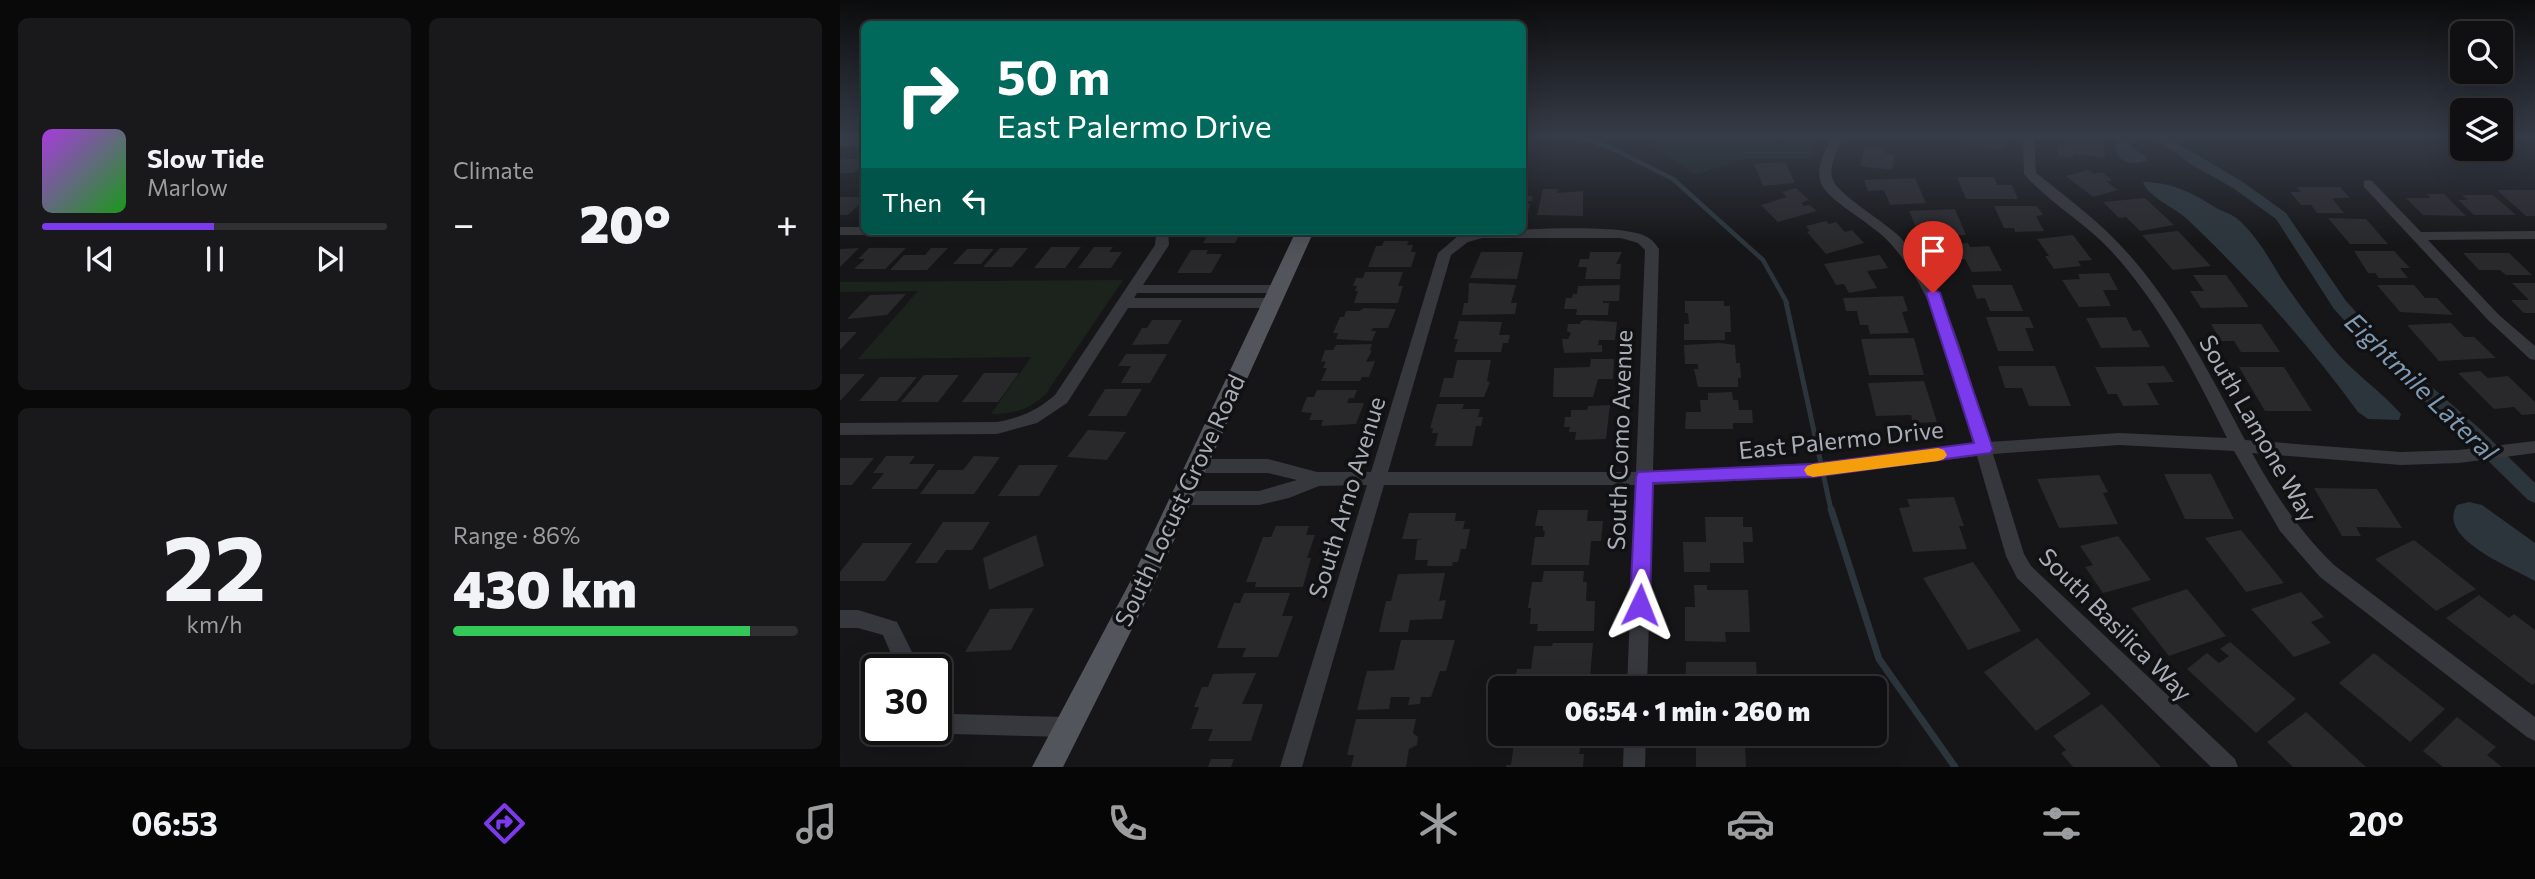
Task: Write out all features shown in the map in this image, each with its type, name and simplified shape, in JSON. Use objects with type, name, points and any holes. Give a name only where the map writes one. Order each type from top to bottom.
[{"type":"main road","name":"South Locust Grove Road","points":[[1047,767],[1139,589],[1303,235]]},
{"type":"street","name":"South Basilica Way","points":[[1824,173],[1825,178],[1839,195],[1893,238],[1933,293],[1984,449],[2015,556],[2024,572],[2227,767]]},
{"type":"street","name":"South Lamone Way","points":[[2030,173],[2116,248],[2150,290],[2197,366],[2280,520],[2303,549],[2326,571],[2535,730]]},
{"type":"street","points":[[2368,184],[2494,318],[2535,355]]},
{"type":"street","points":[[840,231],[861,231]]},
{"type":"street","name":"South Arno Avenue","points":[[1526,234],[1622,234],[1643,240]]},
{"type":"street","points":[[840,429],[997,428],[1017,425],[1037,417],[1061,399],[1162,245],[1161,235]]},
{"type":"street","name":"South Arno Avenue","points":[[1292,767],[1445,253],[1454,244],[1478,235]]},
{"type":"street","points":[[2419,236],[2535,235]]},
{"type":"street","name":"South Como Avenue","points":[[1637,676],[1652,249],[1643,240]]},
{"type":"street","points":[[1133,289],[1275,296]]},
{"type":"street","points":[[1124,303],[1275,296]]},
{"type":"street","name":"East Palermo Drive","points":[[1198,466],[1269,466],[1317,479],[1644,477],[1813,470],[1984,449],[2118,439],[2240,444],[2383,458],[2461,458],[2535,447]]},
{"type":"street","name":"East Palermo Drive","points":[[1182,498],[1259,498],[1290,491],[1317,479]]},
{"type":"street","points":[[840,619],[858,619],[890,628],[903,654]]},
{"type":"street","points":[[952,724],[1067,727]]},
{"type":"street","points":[[1634,767],[1635,746]]},
{"type":"shaded area","points":[[2143,182],[2180,189],[2240,221],[2257,241],[2325,339],[2348,365],[2401,414],[2399,420],[2368,419],[2358,412],[2298,336],[2233,264],[2187,219],[2156,197]]},
{"type":"shaded area","points":[[1123,280],[1045,395],[1027,408],[999,414],[991,414],[1031,357],[858,359],[918,291],[840,292],[840,282]]},
{"type":"shaded area","points":[[2469,502],[2482,505],[2535,543],[2535,581],[2495,560],[2466,540],[2457,529],[2453,517],[2457,505]]},
{"type":"building","points":[[1758,173],[1790,173],[1795,183],[1763,186]]},
{"type":"building","points":[[2078,173],[2103,173],[2112,180],[2107,182],[2118,190],[2093,197],[2066,176]]},
{"type":"building","points":[[1957,177],[1994,177],[1997,185],[2012,185],[2018,199],[1966,199]]},
{"type":"building","points":[[1915,178],[1926,203],[1890,205],[1884,190],[1868,191],[1864,180]]},
{"type":"building","points":[[2297,187],[2340,187],[2350,198],[2332,198],[2344,213],[2317,213],[2311,205],[2301,205],[2290,192],[2301,192]]},
{"type":"building","points":[[1796,188],[1809,200],[1801,203],[1804,206],[1810,205],[1817,211],[1778,222],[1761,205],[1787,197],[1782,192]]},
{"type":"building","points":[[1543,189],[1558,189],[1557,193],[1583,191],[1583,216],[1537,215]]},
{"type":"building","points":[[2497,190],[2535,190],[2535,216],[2526,216]]},
{"type":"building","points":[[2427,194],[2444,194],[2466,216],[2423,215],[2406,198],[2430,198]]},
{"type":"building","points":[[1526,195],[1533,196],[1532,201],[1527,201],[1527,204],[1530,204],[1527,216]]},
{"type":"building","points":[[2462,195],[2493,195],[2516,215],[2474,215],[2458,200],[2468,200]]},
{"type":"building","points":[[840,197],[861,197],[861,203],[848,215],[840,215]]},
{"type":"building","points":[[2145,198],[2174,225],[2140,231],[2126,217],[2119,218],[2103,202]]},
{"type":"building","points":[[1994,206],[2037,206],[2043,215],[2036,216],[2044,231],[2015,232],[2014,228],[2004,228]]},
{"type":"building","points":[[1955,209],[1966,235],[1937,236],[1932,224],[1915,225],[1909,211]]},
{"type":"building","points":[[2328,218],[2366,219],[2388,244],[2350,244]]},
{"type":"building","points":[[1826,221],[1829,224],[1836,222],[1845,232],[1852,230],[1864,243],[1826,254],[1807,232],[1810,231],[1806,226]]},
{"type":"building","points":[[2178,231],[2211,266],[2173,270],[2142,235]]},
{"type":"building","points":[[1208,235],[1239,235],[1235,243],[1203,243]]},
{"type":"building","points":[[2073,235],[2092,260],[2078,261],[2081,266],[2054,269],[2037,239]]},
{"type":"building","points":[[1384,241],[1409,241],[1407,245],[1413,245],[1411,252],[1416,252],[1411,267],[1368,267],[1376,246],[1382,246]]},
{"type":"building","points":[[1968,243],[1970,247],[1989,246],[2002,271],[1972,272],[1965,259],[1948,260],[1941,245]]},
{"type":"building","points":[[1051,247],[1081,247],[1065,268],[1034,268]]},
{"type":"building","points":[[1094,247],[1113,247],[1109,252],[1122,252],[1111,268],[1078,268]]},
{"type":"building","points":[[859,248],[840,267],[840,249]]},
{"type":"building","points":[[869,248],[906,248],[885,269],[854,269],[865,259],[858,259]]},
{"type":"building","points":[[931,248],[948,248],[927,270],[890,270],[904,255],[925,255]]},
{"type":"building","points":[[1000,248],[1028,248],[1012,267],[983,267]]},
{"type":"building","points":[[967,249],[994,249],[981,264],[953,264]]},
{"type":"building","points":[[1191,250],[1208,250],[1206,254],[1222,254],[1211,273],[1177,273]]},
{"type":"building","points":[[2354,251],[2394,251],[2410,268],[2400,268],[2408,278],[2379,278],[2375,273],[2368,273]]},
{"type":"building","points":[[1481,252],[1523,252],[1517,279],[1470,278]]},
{"type":"building","points":[[1590,252],[1622,252],[1616,264],[1621,264],[1620,279],[1585,279],[1587,267],[1578,267],[1580,259],[1589,259]]},
{"type":"building","points":[[2463,253],[2509,253],[2532,275],[2506,275],[2500,270],[2479,270]]},
{"type":"building","points":[[1880,255],[1888,268],[1867,271],[1877,288],[1849,293],[1844,284],[1836,285],[1824,264]]},
{"type":"building","points":[[1365,272],[1403,272],[1398,286],[1403,286],[1398,303],[1354,303],[1358,291],[1355,291],[1357,286],[1353,286],[1356,278],[1363,278]]},
{"type":"building","points":[[2109,273],[2118,290],[2103,290],[2111,306],[2079,307],[2062,280],[2080,279],[2078,274]]},
{"type":"building","points":[[2193,275],[2226,275],[2249,307],[2201,308],[2190,291],[2204,291]]},
{"type":"building","points":[[1469,283],[1516,285],[1511,303],[1517,303],[1515,314],[1462,315],[1464,303],[1468,303]]},
{"type":"building","points":[[2512,283],[2535,283],[2535,313],[2524,313],[2511,300],[2529,300]]},
{"type":"building","points":[[1620,285],[1619,301],[1603,301],[1609,303],[1608,315],[1576,315],[1577,309],[1564,309],[1566,298],[1577,294],[1578,286]]},
{"type":"building","points":[[1972,285],[2012,285],[2023,311],[1990,311],[1985,298],[1977,299]]},
{"type":"building","points":[[2377,285],[2414,285],[2425,298],[2437,298],[2453,315],[2400,312]]},
{"type":"building","points":[[906,294],[887,315],[847,319],[870,295]]},
{"type":"building","points":[[1903,296],[1908,311],[1902,312],[1909,333],[1870,334],[1868,325],[1860,325],[1857,311],[1846,311],[1843,298]]},
{"type":"building","points":[[1685,301],[1724,301],[1724,306],[1730,306],[1731,332],[1725,332],[1725,340],[1684,340],[1684,324],[1689,324]]},
{"type":"building","points":[[1364,308],[1396,309],[1388,328],[1373,328],[1371,331],[1376,331],[1372,341],[1336,339],[1338,333],[1333,333],[1340,317],[1344,317],[1346,311],[1359,311]]},
{"type":"building","points":[[1986,317],[2029,317],[2034,328],[2025,328],[2034,351],[1998,351]]},
{"type":"building","points":[[2126,317],[2133,331],[2141,330],[2150,347],[2101,348],[2086,318]]},
{"type":"building","points":[[1152,320],[1182,320],[1168,344],[1132,345],[1142,328],[1147,328]]},
{"type":"building","points":[[1585,320],[1617,322],[1615,340],[1599,340],[1598,345],[1602,345],[1602,352],[1564,353],[1562,339],[1568,339],[1571,333],[1567,331],[1568,324],[1580,324]]},
{"type":"building","points":[[1459,321],[1502,322],[1499,335],[1510,335],[1508,343],[1503,343],[1501,352],[1454,352]]},
{"type":"building","points":[[2451,323],[2464,337],[2474,337],[2496,358],[2439,361],[2407,325]]},
{"type":"building","points":[[2211,324],[2261,324],[2280,352],[2241,352],[2234,341],[2221,341]]},
{"type":"building","points":[[840,332],[857,332],[840,350]]},
{"type":"building","points":[[1914,338],[1924,375],[1869,375],[1861,339]]},
{"type":"building","points":[[1372,344],[1366,362],[1375,361],[1369,377],[1362,377],[1360,381],[1321,381],[1327,368],[1323,368],[1326,361],[1321,362],[1325,350],[1333,350],[1336,345]]},
{"type":"building","points":[[1684,345],[1735,345],[1736,363],[1740,363],[1741,378],[1738,378],[1738,387],[1698,387],[1694,369],[1698,369],[1698,364],[1685,364]]},
{"type":"building","points":[[1126,354],[1167,354],[1150,383],[1121,383],[1131,366],[1118,366]]},
{"type":"building","points":[[1591,359],[1614,359],[1613,379],[1598,379],[1593,397],[1553,397],[1554,368],[1590,367]]},
{"type":"building","points":[[1457,360],[1491,360],[1487,381],[1490,382],[1484,397],[1439,397],[1444,378],[1453,378]]},
{"type":"building","points":[[1998,366],[2055,366],[2071,406],[2029,406],[2022,388],[2005,388]]},
{"type":"building","points":[[2164,366],[2174,382],[2147,383],[2159,405],[2123,406],[2117,394],[2108,394],[2095,367]]},
{"type":"building","points":[[2239,367],[2284,367],[2312,411],[2265,411]]},
{"type":"building","points":[[2480,371],[2488,378],[2508,376],[2535,402],[2535,414],[2522,415],[2514,407],[2494,409],[2458,373]]},
{"type":"building","points":[[984,373],[1019,373],[998,402],[962,402]]},
{"type":"building","points":[[840,374],[865,374],[840,401]]},
{"type":"building","points":[[924,375],[959,375],[938,402],[901,402]]},
{"type":"building","points":[[880,377],[917,377],[897,401],[859,401]]},
{"type":"building","points":[[1924,381],[1937,422],[1913,423],[1911,415],[1876,416],[1868,383]]},
{"type":"building","points":[[1105,389],[1142,389],[1126,416],[1088,416]]},
{"type":"building","points":[[1317,390],[1357,390],[1354,398],[1349,398],[1347,403],[1364,403],[1356,424],[1321,426],[1323,420],[1309,420],[1312,413],[1301,412],[1307,397],[1314,397]]},
{"type":"building","points":[[1732,392],[1733,400],[1738,400],[1739,410],[1752,410],[1753,423],[1733,423],[1733,429],[1685,429],[1686,412],[1701,412],[1700,400],[1708,400],[1708,393]]},
{"type":"building","points":[[1437,404],[1464,404],[1462,409],[1480,409],[1478,417],[1483,417],[1481,426],[1476,426],[1472,446],[1435,446],[1438,433],[1432,433],[1433,428],[1430,428]]},
{"type":"building","points":[[1610,405],[1606,439],[1575,440],[1576,432],[1569,432],[1570,427],[1564,427],[1565,417],[1571,417],[1571,410]]},
{"type":"building","points":[[1088,430],[1126,432],[1107,460],[1067,457]]},
{"type":"building","points":[[886,456],[915,456],[909,464],[935,464],[917,489],[871,489],[884,473],[873,473]]},
{"type":"building","points":[[974,456],[1000,457],[974,494],[920,494],[938,470],[963,470]]},
{"type":"building","points":[[840,458],[874,458],[852,485],[840,485]]},
{"type":"building","points":[[1019,465],[1058,465],[1039,496],[998,496]]},
{"type":"building","points":[[2164,474],[2211,474],[2234,519],[2185,519]]},
{"type":"building","points":[[2099,475],[2108,492],[2103,493],[2118,524],[2059,528],[2037,479]]},
{"type":"building","points":[[2314,488],[2377,489],[2402,528],[2356,527],[2361,536],[2342,536]]},
{"type":"building","points":[[1954,497],[1964,526],[1959,526],[1967,549],[1913,552],[1899,508],[1910,507],[1907,499]]},
{"type":"building","points":[[1538,510],[1588,510],[1587,521],[1603,521],[1601,541],[1591,541],[1589,565],[1531,565],[1535,537],[1544,537],[1545,531],[1543,526],[1535,526]]},
{"type":"building","points":[[1409,513],[1456,513],[1455,521],[1465,521],[1463,529],[1470,529],[1466,549],[1461,549],[1458,562],[1453,562],[1452,566],[1427,566],[1428,560],[1415,560],[1417,540],[1422,539],[1402,539]]},
{"type":"building","points":[[1705,517],[1743,517],[1743,527],[1752,527],[1753,542],[1743,542],[1744,563],[1710,563],[1710,572],[1684,572],[1683,542],[1706,542]]},
{"type":"building","points":[[943,522],[990,522],[972,550],[946,550],[937,563],[915,563]]},
{"type":"building","points":[[1276,526],[1309,526],[1306,535],[1315,535],[1307,558],[1311,558],[1303,587],[1255,587],[1256,582],[1246,582],[1263,537],[1271,537]]},
{"type":"building","points":[[2241,530],[2284,583],[2246,592],[2205,538]]},
{"type":"building","points":[[1036,535],[1044,566],[989,590],[983,558]]},
{"type":"building","points":[[2118,536],[2151,580],[2103,593],[2085,567],[2093,565],[2080,546]]},
{"type":"building","points":[[2414,540],[2476,589],[2436,611],[2375,559]]},
{"type":"building","points":[[863,543],[912,543],[885,581],[840,581],[840,572]]},
{"type":"building","points":[[1973,562],[2021,631],[1968,650],[1923,578]]},
{"type":"building","points":[[1544,571],[1584,571],[1583,582],[1587,582],[1586,601],[1595,601],[1594,631],[1537,631],[1538,624],[1530,624],[1531,608],[1528,608],[1532,582],[1542,582]]},
{"type":"building","points":[[1445,573],[1439,601],[1446,600],[1442,619],[1410,620],[1408,632],[1379,632],[1386,601],[1391,601],[1398,574]]},
{"type":"building","points":[[1694,585],[1707,585],[1707,590],[1748,590],[1750,632],[1725,632],[1726,642],[1685,641],[1685,607],[1695,607]]},
{"type":"building","points":[[2187,589],[2226,636],[2169,656],[2131,608]]},
{"type":"building","points":[[2301,592],[2324,617],[2311,622],[2331,643],[2294,657],[2251,609]]},
{"type":"building","points":[[1244,593],[1290,593],[1282,616],[1293,616],[1278,657],[1242,657],[1246,648],[1217,648],[1234,603],[1240,603]]},
{"type":"building","points":[[2479,595],[2509,618],[2514,614],[2535,630],[2535,683],[2532,685],[2446,618]]},
{"type":"building","points":[[1034,608],[1011,650],[965,652],[990,609]]},
{"type":"building","points":[[2037,638],[2091,694],[2036,731],[1984,672]]},
{"type":"building","points":[[1401,640],[1455,640],[1446,671],[1440,671],[1431,697],[1421,697],[1420,704],[1408,705],[1410,697],[1391,697],[1389,709],[1357,710],[1367,671],[1394,670]]},
{"type":"building","points":[[2230,642],[2296,699],[2256,733],[2187,669],[2207,653],[2219,663],[2229,656],[2220,649]]},
{"type":"building","points":[[1553,643],[1593,643],[1590,676],[1516,676],[1517,669],[1531,669],[1534,646],[1552,646]]},
{"type":"building","points":[[2374,653],[2445,709],[2410,742],[2339,683]]},
{"type":"building","points":[[1686,662],[1756,662],[1757,676],[1685,676]]},
{"type":"building","points":[[1256,673],[1242,704],[1263,704],[1251,741],[1208,741],[1213,729],[1191,729],[1199,707],[1194,707],[1202,687],[1208,687],[1213,674]]},
{"type":"building","points":[[2102,704],[2161,767],[2073,767],[2061,753],[2066,750],[2053,736]]},
{"type":"building","points":[[2306,712],[2366,767],[2293,767],[2267,742]]},
{"type":"building","points":[[2457,717],[2496,747],[2487,755],[2502,767],[2443,767],[2423,751]]},
{"type":"building","points":[[1356,719],[1416,719],[1413,733],[1418,737],[1417,745],[1409,749],[1406,767],[1351,767],[1354,755],[1347,755]]},
{"type":"building","points":[[1514,746],[1581,746],[1579,754],[1584,754],[1583,767],[1506,767],[1511,765]]},
{"type":"building","points":[[1696,746],[1745,746],[1746,767],[1696,767]]},
{"type":"building","points":[[1211,759],[1234,759],[1231,767],[1208,767]]},
{"type":"waterway","points":[[1661,173],[1673,179],[1763,260],[1787,303]]},
{"type":"waterway","name":"Eightmile Lateral","points":[[2216,173],[2281,216],[2340,305],[2391,361],[2472,433],[2535,495]]},
{"type":"waterway","points":[[1786,302],[1831,510]]},
{"type":"waterway","points":[[1831,509],[1879,659],[1955,767]]},
{"type":"slow traffic","points":[[1813,470],[1938,455]]},
{"type":"route","points":[[1640,605],[1644,477],[1813,470],[1984,449],[1942,313],[1933,293]]}]
